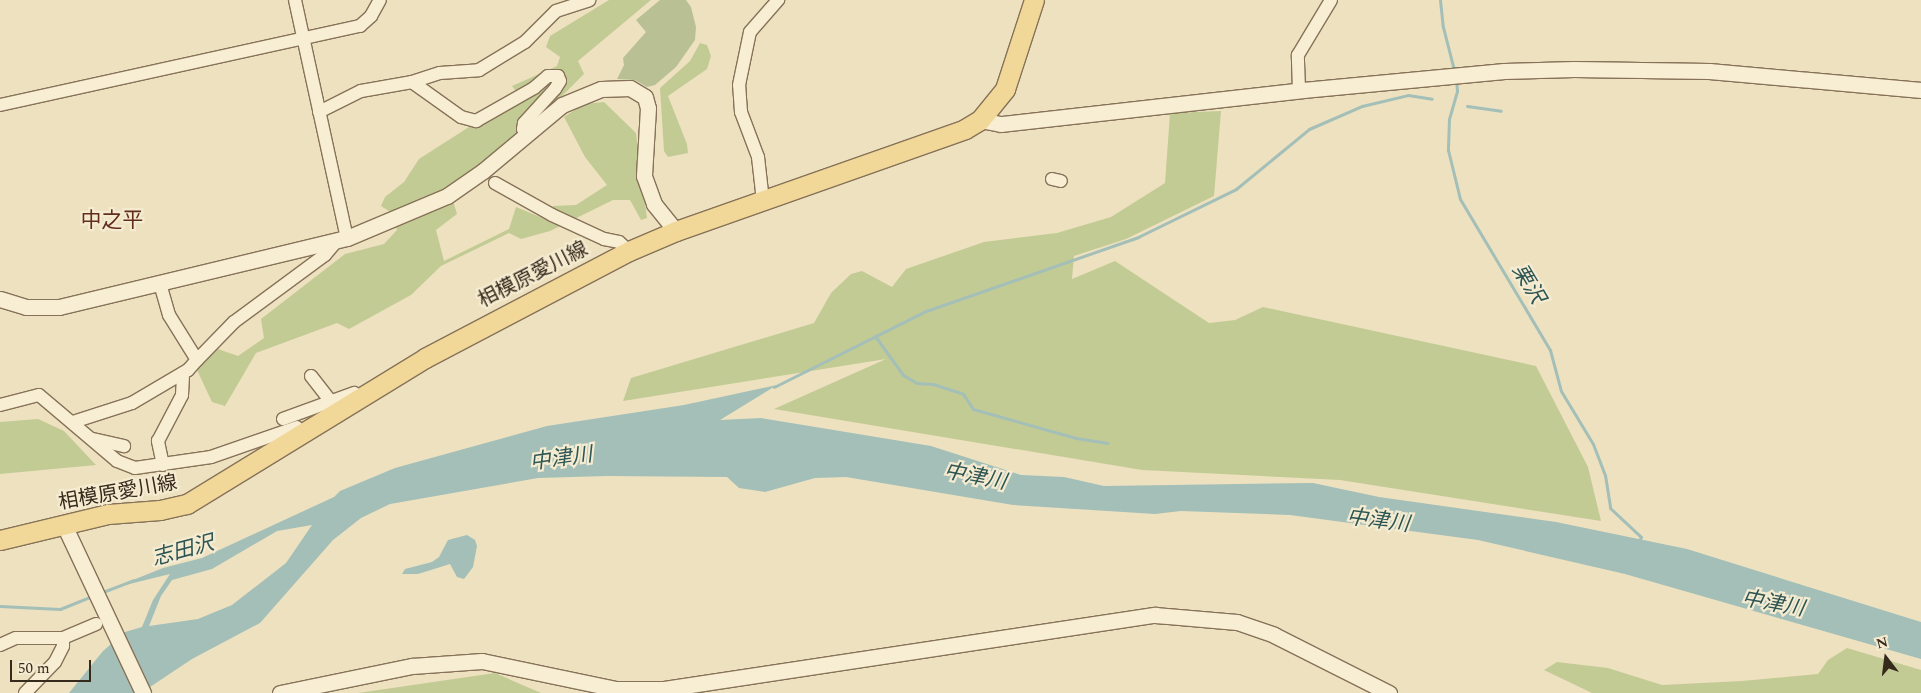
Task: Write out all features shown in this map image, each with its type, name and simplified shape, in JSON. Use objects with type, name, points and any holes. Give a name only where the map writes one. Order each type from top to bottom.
[{"type":"main road","name":"相模原愛川線","points":[[0,540],[66,531],[108,514],[160,510],[187,504],[482,326],[628,251],[676,231],[948,136],[980,120],[1005,89],[1034,0]]},
{"type":"street","points":[[295,0],[319,112],[342,240]]},
{"type":"street","points":[[0,105],[303,39],[366,23],[380,0]]},
{"type":"street","points":[[319,112],[350,94],[412,82],[440,73],[479,70],[525,42],[556,11],[589,0]]},
{"type":"street","points":[[763,201],[758,157],[742,112],[739,85],[750,32],[778,0]]},
{"type":"street","points":[[1299,90],[1298,55],[1330,0]]},
{"type":"street","points":[[980,120],[1001,124],[1299,90],[1468,75],[1566,69],[1670,69],[1921,90]]},
{"type":"street","points":[[412,82],[461,117],[476,121],[534,88],[548,76],[558,76],[560,81],[555,89],[524,123],[523,128],[528,133]]},
{"type":"street","points":[[0,299],[26,308],[59,306],[160,284],[342,240],[447,196],[483,171],[562,105],[584,93],[619,87],[638,90],[645,97],[648,108],[643,162],[647,187],[654,204],[676,231]]},
{"type":"street","points":[[495,183],[552,215],[604,239],[619,242],[628,251]]},
{"type":"street","points":[[73,422],[132,403],[183,373],[234,322],[325,255],[342,240]]},
{"type":"street","points":[[160,284],[169,315],[197,360]]},
{"type":"street","points":[[163,464],[158,441],[182,395],[183,373]]},
{"type":"street","points":[[311,376],[331,402]]},
{"type":"street","points":[[283,419],[366,387],[372,392]]},
{"type":"street","points":[[0,405],[39,395],[127,466],[145,468],[211,457],[287,433],[313,418],[320,424]]},
{"type":"street","points":[[93,439],[124,446]]},
{"type":"street","points":[[66,531],[142,693]]},
{"type":"street","points":[[280,693],[412,666],[482,661],[616,689],[664,689],[1155,615],[1237,622],[1290,643],[1389,693]]},
{"type":"street","points":[[0,645],[16,638],[63,638],[96,624]]},
{"type":"street","points":[[25,693],[55,662],[63,646],[63,638]]},
{"type":"green space","points":[[609,0],[651,0],[578,61],[584,74],[563,95],[481,168],[449,188],[457,214],[436,230],[444,261],[509,229],[516,207],[545,219],[553,206],[576,205],[607,185],[585,157],[564,117],[584,104],[604,102],[636,133],[647,218],[641,220],[630,200],[613,200],[550,231],[521,239],[509,233],[441,266],[411,295],[349,329],[337,323],[256,353],[225,406],[212,402],[197,370],[218,349],[238,356],[264,338],[261,319],[345,254],[384,244],[397,230],[389,211],[381,206],[385,197],[404,182],[419,159],[519,95],[512,86],[557,66],[560,57],[546,47],[550,36]]},
{"type":"green space","points":[[660,0],[686,0],[691,7],[696,27],[695,40],[676,67],[655,85],[647,87],[635,80],[617,79],[624,65],[623,58],[646,32],[636,20]]},
{"type":"green space","points":[[700,43],[707,45],[711,56],[707,69],[668,96],[687,144],[688,153],[668,157],[664,151],[660,88],[690,61]]},
{"type":"green space","points":[[1221,111],[1214,196],[1126,239],[1074,256],[1072,279],[1115,261],[1209,323],[1235,320],[1263,307],[1536,366],[1588,467],[1601,521],[1340,480],[1142,470],[774,409],[886,359],[623,401],[631,378],[814,323],[831,293],[851,274],[862,271],[892,287],[906,269],[984,242],[1057,233],[1111,217],[1165,183],[1170,113]]},
{"type":"green space","points":[[38,419],[64,431],[96,465],[0,474],[0,422]]},
{"type":"green space","points":[[1847,648],[1921,670],[1921,693],[1592,693],[1544,670],[1557,662],[1608,668],[1662,685],[1742,681],[1818,674],[1828,660]]},
{"type":"green space","points":[[495,673],[541,693],[358,693]]},
{"type":"water","name":"中津川","points":[[777,385],[720,420],[761,418],[931,446],[1021,475],[1064,477],[1104,486],[1313,483],[1379,497],[1556,522],[1687,549],[1921,622],[1921,659],[1625,574],[1478,540],[1290,515],[1181,511],[1155,514],[1013,505],[846,477],[815,478],[765,492],[739,488],[727,477],[607,476],[538,478],[390,504],[361,518],[333,540],[260,623],[192,659],[141,693],[69,693],[103,651],[125,632],[142,627],[153,600],[170,574],[113,588],[163,568],[202,558],[334,497],[340,491],[395,468],[547,426],[684,405]],"holes":[[[312,525],[286,563],[232,605],[198,619],[149,626],[161,596],[172,580],[212,569],[277,531]]]},
{"type":"water","points":[[467,535],[475,540],[477,546],[473,567],[464,579],[457,577],[450,564],[418,574],[402,574],[405,569],[432,562],[439,557],[448,540]]},
{"type":"waterway","name":"栗沢","points":[[1440,0],[1443,27],[1454,70]]},
{"type":"waterway","name":"栗沢","points":[[1456,79],[1457,91],[1449,119],[1448,150],[1460,199],[1550,350],[1561,391],[1593,444],[1605,475],[1610,508],[1641,537],[1638,543]]},
{"type":"waterway","points":[[774,387],[926,311],[1138,237],[1236,189],[1309,129],[1362,106],[1408,95],[1432,99]]},
{"type":"waterway","points":[[1467,106],[1501,111]]},
{"type":"waterway","points":[[875,336],[903,375],[917,383],[933,384],[963,394],[973,409],[1076,438],[1108,443]]},
{"type":"waterway","name":"志田沢","points":[[100,593],[134,580]]},
{"type":"waterway","name":"志田沢","points":[[0,606],[60,609],[92,596]]},
{"type":"district","name":"中之平","points":[[112,221]]}]
